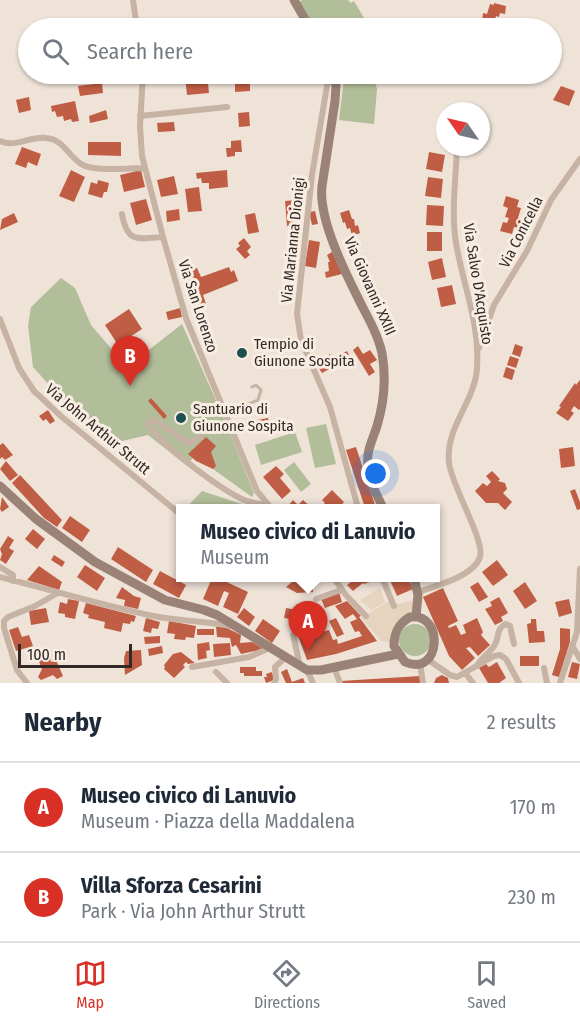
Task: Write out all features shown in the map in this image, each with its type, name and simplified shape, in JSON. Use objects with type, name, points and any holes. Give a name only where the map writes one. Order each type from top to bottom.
[{"type":"street","points":[[133,0],[136,18]]},
{"type":"street","points":[[294,0],[304,18]]},
{"type":"street","name":"Via San Lorenzo","points":[[142,84],[140,116],[144,168],[186,318],[259,495],[266,504]]},
{"type":"street","name":"Via Marianna Dionigi","points":[[329,84],[312,175],[297,314],[301,340],[329,404],[357,504]]},
{"type":"street","name":"Via Giovanni XXIII","points":[[334,84],[336,94],[321,186],[321,203],[341,261],[373,328],[381,351],[384,372],[383,398],[367,462],[371,482],[381,504]]},
{"type":"street","points":[[140,116],[227,107]]},
{"type":"street","points":[[0,141],[12,144],[48,138],[62,144],[78,161],[87,166],[144,168]]},
{"type":"street","name":"Via Salvo D'Acquisto","points":[[418,591],[467,573],[474,567],[481,551],[454,484],[449,458],[452,433],[476,379],[477,354],[472,310],[460,265],[456,237],[457,156]]},
{"type":"street","name":"Via Conicella","points":[[477,354],[494,305],[527,251],[553,196],[580,159]]},
{"type":"street","points":[[122,214],[125,230],[130,235],[142,238],[163,237]]},
{"type":"street","name":"Via John Arthur Strutt","points":[[0,319],[19,368],[34,391],[62,417],[176,511]]},
{"type":"street","points":[[200,436],[188,443],[153,419],[148,424],[188,463],[243,499],[259,504]]},
{"type":"street","points":[[0,486],[36,519],[95,562],[159,598],[207,611],[304,668],[330,668],[398,654]]},
{"type":"street","points":[[0,567],[13,575],[13,581]]},
{"type":"street","points":[[560,683],[573,646],[579,618],[580,569]]},
{"type":"street","points":[[0,577],[56,594],[155,616],[238,628]]},
{"type":"street","points":[[336,582],[349,600],[366,616]]},
{"type":"street","points":[[384,582],[394,606]]},
{"type":"street","points":[[415,582],[418,591],[416,616]]},
{"type":"street","points":[[316,599],[341,590]]},
{"type":"street","points":[[27,683],[19,674],[16,666],[4,628],[4,621],[56,594]]},
{"type":"street","points":[[423,683],[424,661],[435,649],[434,636],[425,620],[416,616],[404,621],[397,630],[394,644],[398,654],[407,663],[424,661],[453,677],[459,677],[494,656],[500,655],[506,659],[519,683]]},
{"type":"street","points":[[477,667],[482,657],[495,644],[502,626],[506,624],[510,626],[514,644]]},
{"type":"street","points":[[313,683],[304,668],[293,639],[294,633],[298,630],[318,629]]},
{"type":"street","points":[[573,646],[580,660]]},
{"type":"street","points":[[192,667],[249,657],[270,648]]},
{"type":"street","points":[[274,683],[275,668],[286,657]]},
{"type":"street","points":[[330,668],[340,683]]},
{"type":"street","points":[[544,668],[547,683]]},
{"type":"street","points":[[216,672],[227,683]]},
{"type":"street","points":[[466,674],[473,683]]},
{"type":"lane","points":[[225,413],[258,400],[261,390],[256,385],[252,387]]},
{"type":"green space","points":[[302,0],[348,0],[351,3],[354,1],[364,18],[308,18],[298,3]]},
{"type":"green space","points":[[343,84],[376,84],[374,124],[339,120]]},
{"type":"green space","points":[[61,278],[75,288],[91,325],[127,367],[182,324],[223,416],[254,493],[252,497],[213,469],[193,458],[186,465],[148,435],[118,442],[66,404],[33,367],[28,326],[31,307]]},
{"type":"green space","points":[[326,424],[336,464],[315,468],[306,428]]},
{"type":"green space","points":[[295,432],[302,452],[261,465],[255,445]]},
{"type":"green space","points":[[294,462],[311,484],[301,492],[284,470]]},
{"type":"green space","points":[[202,491],[242,504],[190,504]]},
{"type":"green space","points":[[415,624],[426,629],[431,640],[426,651],[415,656],[404,651],[399,640],[404,629]]},
{"type":"shaded area","points":[[380,588],[385,602],[372,610],[360,600]]},
{"type":"shaded area","points":[[418,599],[416,616],[407,619],[394,644],[381,641],[361,618],[391,600],[394,605]]},
{"type":"building","points":[[494,3],[506,6],[505,14],[500,13],[499,17],[496,18],[482,18],[483,13],[487,14],[490,4],[494,5]]},
{"type":"building","points":[[102,84],[103,93],[80,96],[78,86]]},
{"type":"building","points":[[186,84],[208,84],[209,93],[187,95]]},
{"type":"building","points":[[235,84],[250,84],[250,91],[235,92]]},
{"type":"building","points":[[561,86],[575,91],[569,106],[553,100]]},
{"type":"building","points":[[29,97],[31,110],[19,113],[16,100]]},
{"type":"building","points":[[75,101],[79,121],[72,122],[71,119],[64,121],[63,116],[57,117],[55,111],[52,112],[51,106]]},
{"type":"building","points":[[106,110],[108,119],[90,123],[89,116]]},
{"type":"building","points":[[249,112],[250,126],[239,127],[238,113]]},
{"type":"building","points":[[174,122],[175,131],[158,132],[157,123]]},
{"type":"building","points":[[241,140],[242,152],[235,152],[235,156],[227,157],[226,148],[231,148],[231,141]]},
{"type":"building","points":[[88,142],[121,142],[121,156],[88,155]]},
{"type":"building","points":[[22,147],[41,154],[37,166],[28,162],[26,168],[15,164]]},
{"type":"building","points":[[429,152],[436,153],[436,156],[445,156],[442,172],[426,169]]},
{"type":"building","points":[[71,170],[85,177],[74,202],[59,196]]},
{"type":"building","points":[[141,170],[145,187],[124,192],[120,175]]},
{"type":"building","points":[[227,170],[228,187],[209,189],[209,183],[202,183],[201,178],[197,179],[196,173]]},
{"type":"building","points":[[174,176],[178,194],[161,197],[157,180]]},
{"type":"building","points":[[428,177],[443,179],[441,198],[425,196]]},
{"type":"building","points":[[98,180],[109,183],[107,192],[104,192],[102,198],[88,194],[91,182],[97,184]]},
{"type":"building","points":[[199,187],[202,211],[188,212],[185,189]]},
{"type":"building","points":[[506,196],[519,200],[517,207],[521,208],[518,228],[514,227],[512,234],[500,231],[503,222],[507,223],[509,218],[505,217],[508,208],[503,206]]},
{"type":"building","points":[[146,199],[152,220],[136,225],[130,203]]},
{"type":"building","points":[[297,200],[299,225],[287,226],[285,201]]},
{"type":"building","points":[[427,205],[444,206],[443,226],[426,225]]},
{"type":"building","points":[[179,209],[180,220],[167,222],[166,211]]},
{"type":"building","points":[[349,210],[360,233],[352,236],[350,228],[347,229],[345,222],[343,223],[340,213]]},
{"type":"building","points":[[315,211],[318,224],[312,225],[309,212]]},
{"type":"building","points":[[14,213],[18,222],[0,230],[2,219]]},
{"type":"building","points":[[255,213],[259,232],[248,234],[245,215]]},
{"type":"building","points":[[427,232],[442,232],[442,251],[427,251]]},
{"type":"building","points":[[244,238],[251,247],[247,251],[250,255],[245,259],[236,249],[240,246],[238,243]]},
{"type":"building","points":[[309,240],[320,242],[316,268],[305,266]]},
{"type":"building","points":[[332,252],[342,274],[326,278],[325,272],[329,271],[328,262],[330,262],[327,255]]},
{"type":"building","points":[[442,258],[446,277],[432,280],[428,262]]},
{"type":"building","points":[[229,267],[231,272],[234,270],[238,281],[203,295],[206,304],[200,307],[202,312],[196,314],[184,283],[189,281],[185,272],[197,268],[201,277]]},
{"type":"building","points":[[452,285],[456,304],[441,307],[437,288]]},
{"type":"building","points":[[180,308],[182,317],[168,320],[166,312]]},
{"type":"building","points":[[129,309],[142,329],[118,345],[105,325]]},
{"type":"building","points":[[515,344],[523,347],[520,357],[512,354]]},
{"type":"building","points":[[358,346],[363,354],[370,350],[377,360],[370,364],[375,372],[369,376],[353,350]]},
{"type":"building","points":[[347,351],[350,357],[322,373],[314,361],[322,356],[324,359],[330,354],[333,359]]},
{"type":"building","points":[[510,356],[519,359],[516,368],[507,365]]},
{"type":"building","points":[[506,367],[515,370],[512,380],[503,377]]},
{"type":"building","points":[[580,380],[580,409],[574,406],[571,411],[574,413],[568,421],[556,413],[575,383],[576,385]]},
{"type":"building","points":[[151,398],[167,416],[164,419],[148,401]]},
{"type":"building","points":[[48,410],[55,421],[50,424],[39,416]]},
{"type":"building","points":[[268,418],[269,425],[245,431],[243,423]]},
{"type":"building","points":[[206,437],[216,446],[211,452],[216,466],[213,469],[196,461],[188,454]]},
{"type":"building","points":[[3,443],[13,455],[5,460],[2,457],[0,459],[0,445]]},
{"type":"building","points":[[356,447],[375,504],[364,504],[346,450]]},
{"type":"building","points":[[573,447],[575,466],[561,468],[559,449]]},
{"type":"building","points":[[6,461],[18,475],[10,481],[0,469]]},
{"type":"building","points":[[276,466],[284,474],[280,478],[291,491],[282,499],[263,477]]},
{"type":"building","points":[[492,471],[500,479],[498,481],[505,483],[507,489],[503,493],[512,502],[505,510],[498,503],[486,503],[475,491],[483,483],[487,486],[491,482],[486,476]]},
{"type":"building","points":[[20,475],[62,520],[57,527],[44,518],[12,483]]},
{"type":"building","points":[[575,489],[580,502],[580,509],[577,510],[570,491]]},
{"type":"building","points":[[332,490],[344,502],[342,504],[324,504],[322,500]]},
{"type":"building","points":[[2,497],[9,507],[2,512],[0,509]]},
{"type":"building","points":[[70,516],[90,530],[82,542],[62,528]]},
{"type":"building","points":[[33,529],[45,539],[37,549],[25,539]]},
{"type":"building","points":[[8,536],[14,540],[9,548],[14,551],[6,564],[0,560],[2,554],[0,549]]},
{"type":"building","points":[[118,547],[153,570],[146,582],[111,559]]},
{"type":"building","points":[[54,555],[65,562],[62,567],[51,560]]},
{"type":"building","points":[[497,560],[508,575],[493,586],[482,572]]},
{"type":"building","points":[[85,565],[105,578],[97,591],[77,577]]},
{"type":"building","points":[[39,566],[62,582],[59,590],[27,580]]},
{"type":"building","points":[[160,571],[176,580],[176,582],[186,585],[179,598],[153,584]]},
{"type":"building","points":[[210,582],[227,582],[248,592],[238,614],[223,607],[229,593],[224,591],[218,606],[203,599]]},
{"type":"building","points":[[292,582],[313,582],[313,592],[297,593],[286,587]]},
{"type":"building","points":[[351,582],[370,582],[363,583],[353,591],[347,585]]},
{"type":"building","points":[[391,582],[410,582],[413,589],[397,596]]},
{"type":"building","points":[[478,582],[488,597],[479,602],[470,587]]},
{"type":"building","points":[[525,582],[537,601],[525,609],[513,591]]},
{"type":"building","points":[[122,587],[141,598],[138,609],[124,606],[125,600],[116,598]]},
{"type":"building","points":[[443,588],[458,621],[448,626],[449,628],[456,625],[461,635],[466,633],[463,625],[477,618],[483,632],[481,635],[490,645],[478,656],[470,647],[466,648],[475,658],[462,670],[449,656],[423,597]]},
{"type":"building","points":[[339,592],[342,602],[325,608],[321,599]]},
{"type":"building","points":[[499,597],[508,613],[501,617],[503,621],[495,625],[485,609],[492,606],[490,602]]},
{"type":"building","points":[[68,599],[79,601],[75,619],[58,613],[60,602],[67,604]]},
{"type":"building","points":[[569,599],[572,613],[559,617],[555,602]]},
{"type":"building","points":[[347,601],[361,616],[359,617],[377,641],[336,654],[307,660],[299,638],[329,630],[333,640],[337,639],[338,644],[362,636],[359,631],[355,632],[350,622],[357,619],[353,614],[345,619],[335,606]]},
{"type":"building","points":[[86,603],[136,616],[134,622],[123,623],[121,632],[104,628],[105,622],[88,618],[89,615],[83,613]]},
{"type":"building","points":[[298,604],[309,605],[308,611],[317,612],[315,623],[284,618],[286,608],[297,610]]},
{"type":"building","points":[[46,608],[49,622],[31,625],[29,611]]},
{"type":"building","points":[[244,608],[255,617],[249,626],[237,617]]},
{"type":"building","points":[[146,618],[160,622],[158,629],[152,628],[151,633],[143,631]]},
{"type":"building","points":[[336,618],[344,634],[337,637],[329,621]]},
{"type":"building","points":[[263,619],[280,631],[272,643],[255,631]]},
{"type":"building","points":[[531,619],[536,619],[537,631],[544,631],[545,642],[529,643],[527,624],[531,623]]},
{"type":"building","points":[[169,621],[196,626],[194,638],[174,639],[175,634],[167,633]]},
{"type":"building","points":[[223,626],[241,635],[240,643],[252,642],[264,649],[241,654],[236,645],[232,647],[230,638],[217,637],[216,627]]},
{"type":"building","points":[[18,627],[22,637],[29,635],[33,646],[16,651],[9,630]]},
{"type":"building","points":[[560,628],[570,629],[570,642],[559,677],[552,675],[560,649]]},
{"type":"building","points":[[197,629],[214,629],[214,635],[197,635]]},
{"type":"building","points":[[160,636],[160,643],[145,644],[144,637]]},
{"type":"building","points":[[209,642],[210,650],[206,651],[207,658],[198,660],[197,644]]},
{"type":"building","points":[[230,643],[231,655],[214,657],[213,644]]},
{"type":"building","points":[[162,646],[163,653],[149,656],[148,649]]},
{"type":"building","points":[[141,650],[142,665],[125,675],[126,651]]},
{"type":"building","points":[[181,652],[195,663],[186,662],[183,665],[185,667],[174,678],[164,669],[164,665],[173,654]]},
{"type":"building","points":[[49,655],[51,662],[56,660],[63,676],[57,679],[53,675],[41,680],[38,677],[42,669],[38,659]]},
{"type":"building","points":[[520,656],[539,656],[539,666],[520,666]]},
{"type":"building","points":[[497,662],[506,678],[499,683],[488,683],[479,668],[486,664],[489,667]]},
{"type":"building","points":[[572,662],[580,664],[577,679],[568,677]]},
{"type":"building","points":[[240,667],[256,667],[256,671],[262,671],[262,676],[244,676],[244,673],[240,673]]},
{"type":"building","points":[[287,669],[292,682],[303,678],[305,683],[286,683],[281,672]]},
{"type":"building","points":[[272,672],[274,680],[266,683],[264,677]]},
{"type":"building","points":[[442,675],[448,678],[449,683],[434,683],[436,678]]},
{"type":"building","points":[[420,676],[421,683],[342,683],[341,681]]},
{"type":"place","name":"Tempio di Giunone Sospita","points":[[242,353]]},
{"type":"place","name":"Villa Sforza Cesarini","points":[[130,386]]},
{"type":"place","name":"Santuario di Giunone Sospita","points":[[181,418]]},
{"type":"place","name":"Museo civico di Lanuvio","points":[[308,651]]}]
